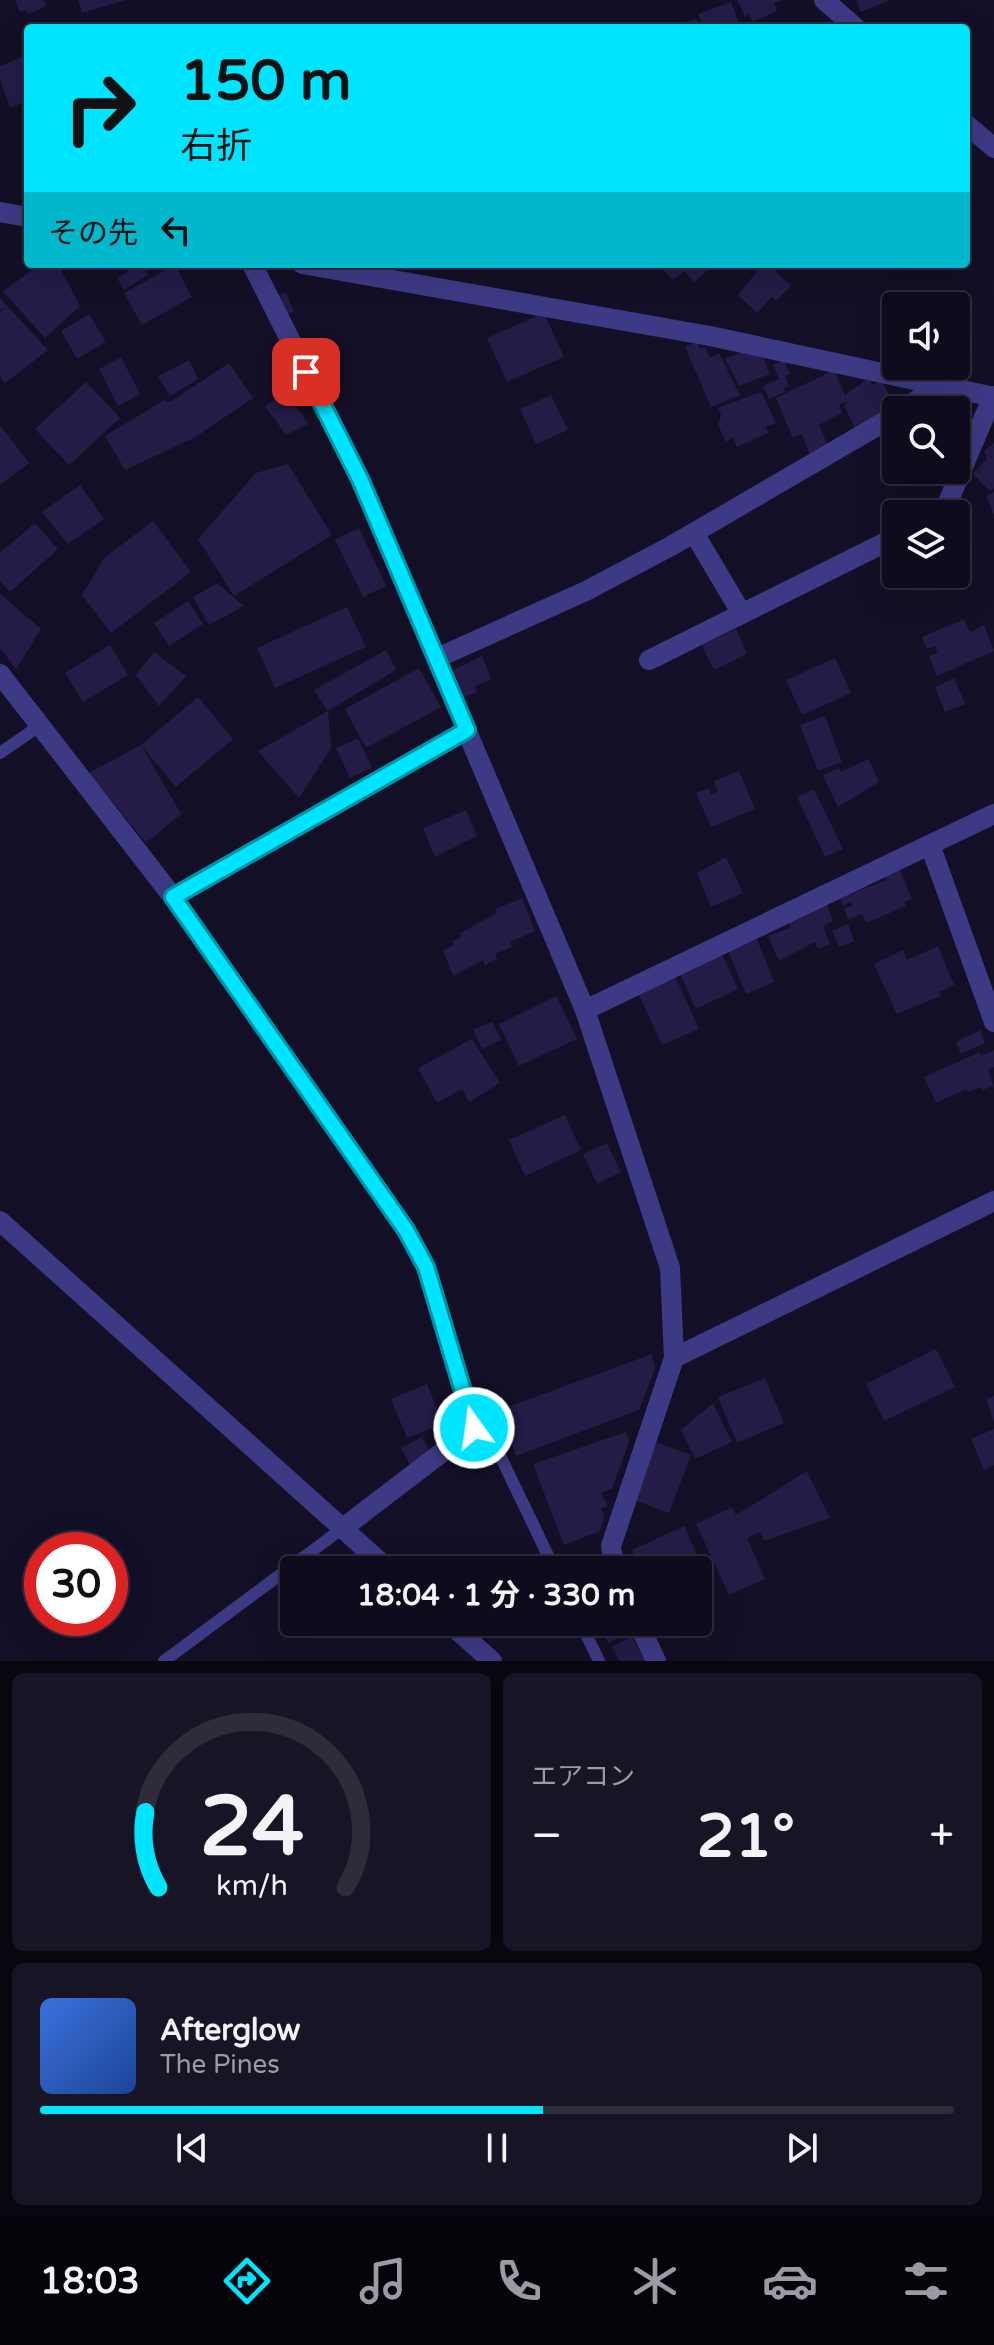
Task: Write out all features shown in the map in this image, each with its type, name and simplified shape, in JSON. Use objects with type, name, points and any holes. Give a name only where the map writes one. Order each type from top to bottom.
[{"type":"street","points":[[824,0],[851,24]]},
{"type":"street","points":[[970,127],[994,148]]},
{"type":"street","points":[[0,212],[24,216]]},
{"type":"street","points":[[254,268],[360,479],[585,1010],[670,1268],[674,1358],[611,1546],[613,1556]]},
{"type":"street","points":[[325,268],[710,336],[994,396],[949,500]]},
{"type":"street","points":[[923,396],[940,384]]},
{"type":"street","points":[[437,658],[586,591],[694,533],[882,423]]},
{"type":"street","points":[[694,533],[742,614]]},
{"type":"street","points":[[649,660],[882,544]]},
{"type":"street","points":[[0,674],[173,897],[406,1230],[426,1267],[474,1428],[343,1528]]},
{"type":"street","points":[[173,897],[467,730]]},
{"type":"street","points":[[585,1010],[994,814]]},
{"type":"street","points":[[930,845],[994,1022]]},
{"type":"street","points":[[674,1358],[994,1201]]},
{"type":"street","points":[[0,1221],[374,1556]]},
{"type":"street","points":[[464,1636],[492,1661]]},
{"type":"street","points":[[644,1636],[656,1661]]},
{"type":"lane","points":[[0,753],[39,726]]},
{"type":"lane","points":[[474,1428],[493,1441],[548,1556]]},
{"type":"lane","points":[[164,1661],[343,1528]]},
{"type":"lane","points":[[587,1636],[599,1661]]},
{"type":"building","points":[[15,0],[44,0],[47,6],[28,14],[26,10],[20,12]]},
{"type":"building","points":[[78,0],[126,0],[82,13]]},
{"type":"building","points":[[737,0],[782,0],[774,3],[777,11],[753,22],[749,14],[745,17]]},
{"type":"building","points":[[856,0],[890,0],[861,12]]},
{"type":"building","points":[[731,2],[739,24],[702,24],[698,14]]},
{"type":"building","points":[[696,18],[698,24],[682,24]]},
{"type":"building","points":[[24,57],[24,103],[10,108],[0,80],[0,66]]},
{"type":"building","points":[[35,268],[60,268],[80,306],[45,338],[3,291]]},
{"type":"building","points":[[134,268],[144,268],[148,275],[124,290],[117,278]]},
{"type":"building","points":[[170,268],[177,268],[192,297],[142,325],[124,293]]},
{"type":"building","points":[[662,268],[710,268],[694,282],[684,271],[673,280]]},
{"type":"building","points":[[760,268],[772,268],[791,286],[776,301],[772,297],[757,313],[738,295]]},
{"type":"building","points":[[286,292],[294,311],[282,316],[274,297]]},
{"type":"building","points":[[0,298],[48,350],[5,383],[0,376],[0,313],[5,307],[0,310]]},
{"type":"building","points":[[544,313],[564,357],[507,382],[487,338]]},
{"type":"building","points":[[89,314],[106,342],[77,359],[61,331]]},
{"type":"building","points":[[697,342],[700,349],[705,347],[710,358],[719,353],[740,395],[711,407],[686,346]]},
{"type":"building","points":[[760,350],[770,374],[739,386],[725,359],[744,351],[746,355]]},
{"type":"building","points":[[121,357],[140,394],[118,406],[99,369]]},
{"type":"building","points":[[189,360],[198,379],[170,396],[158,376]]},
{"type":"building","points":[[784,360],[790,374],[785,376],[789,386],[783,388],[785,392],[769,399],[763,386],[779,379],[773,365]]},
{"type":"building","points":[[229,363],[253,398],[194,438],[125,470],[105,436],[164,400],[170,402]]},
{"type":"building","points":[[834,370],[845,395],[869,378],[872,385],[882,381],[890,396],[882,396],[882,414],[855,428],[844,406],[848,401],[839,405],[842,413],[819,425],[829,448],[810,455],[802,434],[793,438],[776,398]]},
{"type":"building","points":[[86,382],[120,418],[69,465],[35,429]]},
{"type":"building","points":[[287,391],[308,424],[286,435],[265,406]]},
{"type":"building","points":[[761,392],[776,423],[766,427],[768,433],[737,447],[733,437],[726,442],[718,425],[721,415],[718,408]]},
{"type":"building","points":[[551,395],[568,430],[536,444],[520,409]]},
{"type":"building","points":[[0,425],[29,463],[0,485]]},
{"type":"building","points":[[994,443],[994,489],[989,491],[973,473],[987,459],[984,451]]},
{"type":"building","points":[[288,464],[332,535],[234,596],[198,539],[256,473]]},
{"type":"building","points":[[80,485],[104,519],[68,544],[42,512]]},
{"type":"building","points":[[994,492],[994,515],[986,496]]},
{"type":"building","points":[[153,521],[191,572],[111,633],[82,595],[104,558]]},
{"type":"building","points":[[35,523],[58,549],[10,592],[0,581],[0,553]]},
{"type":"building","points":[[359,528],[386,586],[363,597],[335,540]]},
{"type":"building","points":[[217,583],[244,606],[209,625],[193,597]]},
{"type":"building","points":[[0,594],[41,629],[16,669],[0,648]]},
{"type":"building","points":[[188,601],[203,624],[169,646],[154,623]]},
{"type":"building","points":[[347,607],[366,647],[275,688],[257,648]]},
{"type":"building","points":[[964,619],[970,632],[984,625],[994,651],[937,676],[929,656],[938,652],[935,646],[927,649],[922,637]]},
{"type":"building","points":[[736,629],[747,654],[714,670],[702,645]]},
{"type":"building","points":[[110,645],[128,675],[83,702],[65,673]]},
{"type":"building","points":[[386,650],[396,670],[328,711],[314,690]]},
{"type":"building","points":[[154,652],[186,676],[159,706],[136,675]]},
{"type":"building","points":[[482,656],[491,679],[475,686],[477,692],[462,698],[451,671]]},
{"type":"building","points":[[835,658],[851,693],[802,715],[786,680]]},
{"type":"building","points":[[419,668],[441,707],[366,748],[345,709]]},
{"type":"building","points":[[954,678],[965,704],[945,712],[935,687]]},
{"type":"building","points":[[198,697],[233,739],[176,787],[141,745]]},
{"type":"building","points":[[328,711],[331,748],[299,798],[258,751]]},
{"type":"building","points":[[825,716],[842,762],[818,771],[800,725]]},
{"type":"building","points":[[358,738],[372,768],[350,778],[336,748]]},
{"type":"building","points":[[141,745],[181,814],[146,843],[89,773]]},
{"type":"building","points":[[868,759],[879,782],[838,807],[823,775],[839,768],[841,772]]},
{"type":"building","points":[[739,771],[755,809],[711,827],[696,793],[708,788],[711,794],[718,791],[714,781]]},
{"type":"building","points":[[814,789],[843,849],[825,857],[797,797]]},
{"type":"building","points":[[466,810],[477,836],[435,857],[423,828]]},
{"type":"building","points":[[726,857],[743,893],[711,907],[697,873]]},
{"type":"building","points":[[899,868],[912,899],[904,902],[906,906],[866,923],[862,914],[848,920],[844,908],[852,906],[850,902],[843,906],[839,895],[849,890],[851,894],[886,880],[884,875]]},
{"type":"building","points":[[522,898],[535,931],[510,942],[512,947],[495,954],[497,959],[485,965],[483,960],[453,976],[443,950],[462,937],[460,933],[497,913],[495,909]]},
{"type":"building","points":[[826,903],[833,921],[823,926],[830,944],[818,949],[815,942],[779,961],[768,936],[791,927],[789,922]]},
{"type":"building","points":[[848,924],[854,941],[839,947],[832,931]]},
{"type":"building","points":[[756,937],[774,982],[746,994],[727,948]]},
{"type":"building","points":[[938,946],[954,985],[939,992],[941,996],[897,1014],[874,964],[903,950],[907,960]]},
{"type":"building","points":[[722,954],[738,989],[696,1009],[680,974]]},
{"type":"building","points":[[675,976],[699,1029],[662,1045],[638,993]]},
{"type":"building","points":[[556,996],[577,1039],[519,1066],[499,1024]]},
{"type":"building","points":[[492,1022],[501,1040],[482,1049],[473,1030]]},
{"type":"building","points":[[980,1030],[985,1043],[961,1054],[956,1042]]},
{"type":"building","points":[[472,1039],[500,1083],[469,1102],[462,1089],[437,1103],[418,1068]]},
{"type":"building","points":[[994,1050],[994,1067],[988,1070],[994,1086],[968,1092],[966,1089],[936,1103],[924,1077],[980,1052],[981,1056]]},
{"type":"building","points":[[565,1115],[581,1150],[525,1176],[509,1140]]},
{"type":"building","points":[[607,1143],[621,1172],[597,1184],[583,1154]]},
{"type":"building","points":[[936,1349],[955,1387],[884,1421],[866,1384]]},
{"type":"building","points":[[652,1354],[655,1369],[639,1410],[516,1456],[500,1410]]},
{"type":"building","points":[[765,1378],[784,1423],[737,1443],[718,1397]]},
{"type":"building","points":[[427,1384],[443,1424],[407,1438],[391,1399]]},
{"type":"building","points":[[994,1396],[994,1422],[986,1399]]},
{"type":"building","points":[[713,1403],[732,1442],[695,1459],[681,1430]]},
{"type":"building","points":[[994,1429],[994,1465],[984,1470],[971,1439]]},
{"type":"building","points":[[626,1432],[629,1441],[612,1489],[601,1493],[608,1506],[601,1509],[604,1517],[600,1531],[564,1545],[533,1464]]},
{"type":"building","points":[[422,1437],[431,1454],[410,1465],[401,1448]]},
{"type":"building","points":[[656,1442],[691,1455],[669,1513],[634,1500]]},
{"type":"building","points":[[807,1471],[830,1518],[764,1541],[760,1532],[747,1538],[765,1579],[729,1595],[696,1524],[732,1507],[736,1515]]},
{"type":"building","points":[[684,1526],[698,1556],[635,1556],[632,1550]]},
{"type":"building","points":[[605,1636],[624,1636],[608,1643]]},
{"type":"building","points":[[632,1636],[645,1661],[619,1661],[612,1647]]},
{"type":"route","points":[[306,372],[360,479],[467,730],[173,897],[406,1230],[426,1267],[474,1428]]}]
